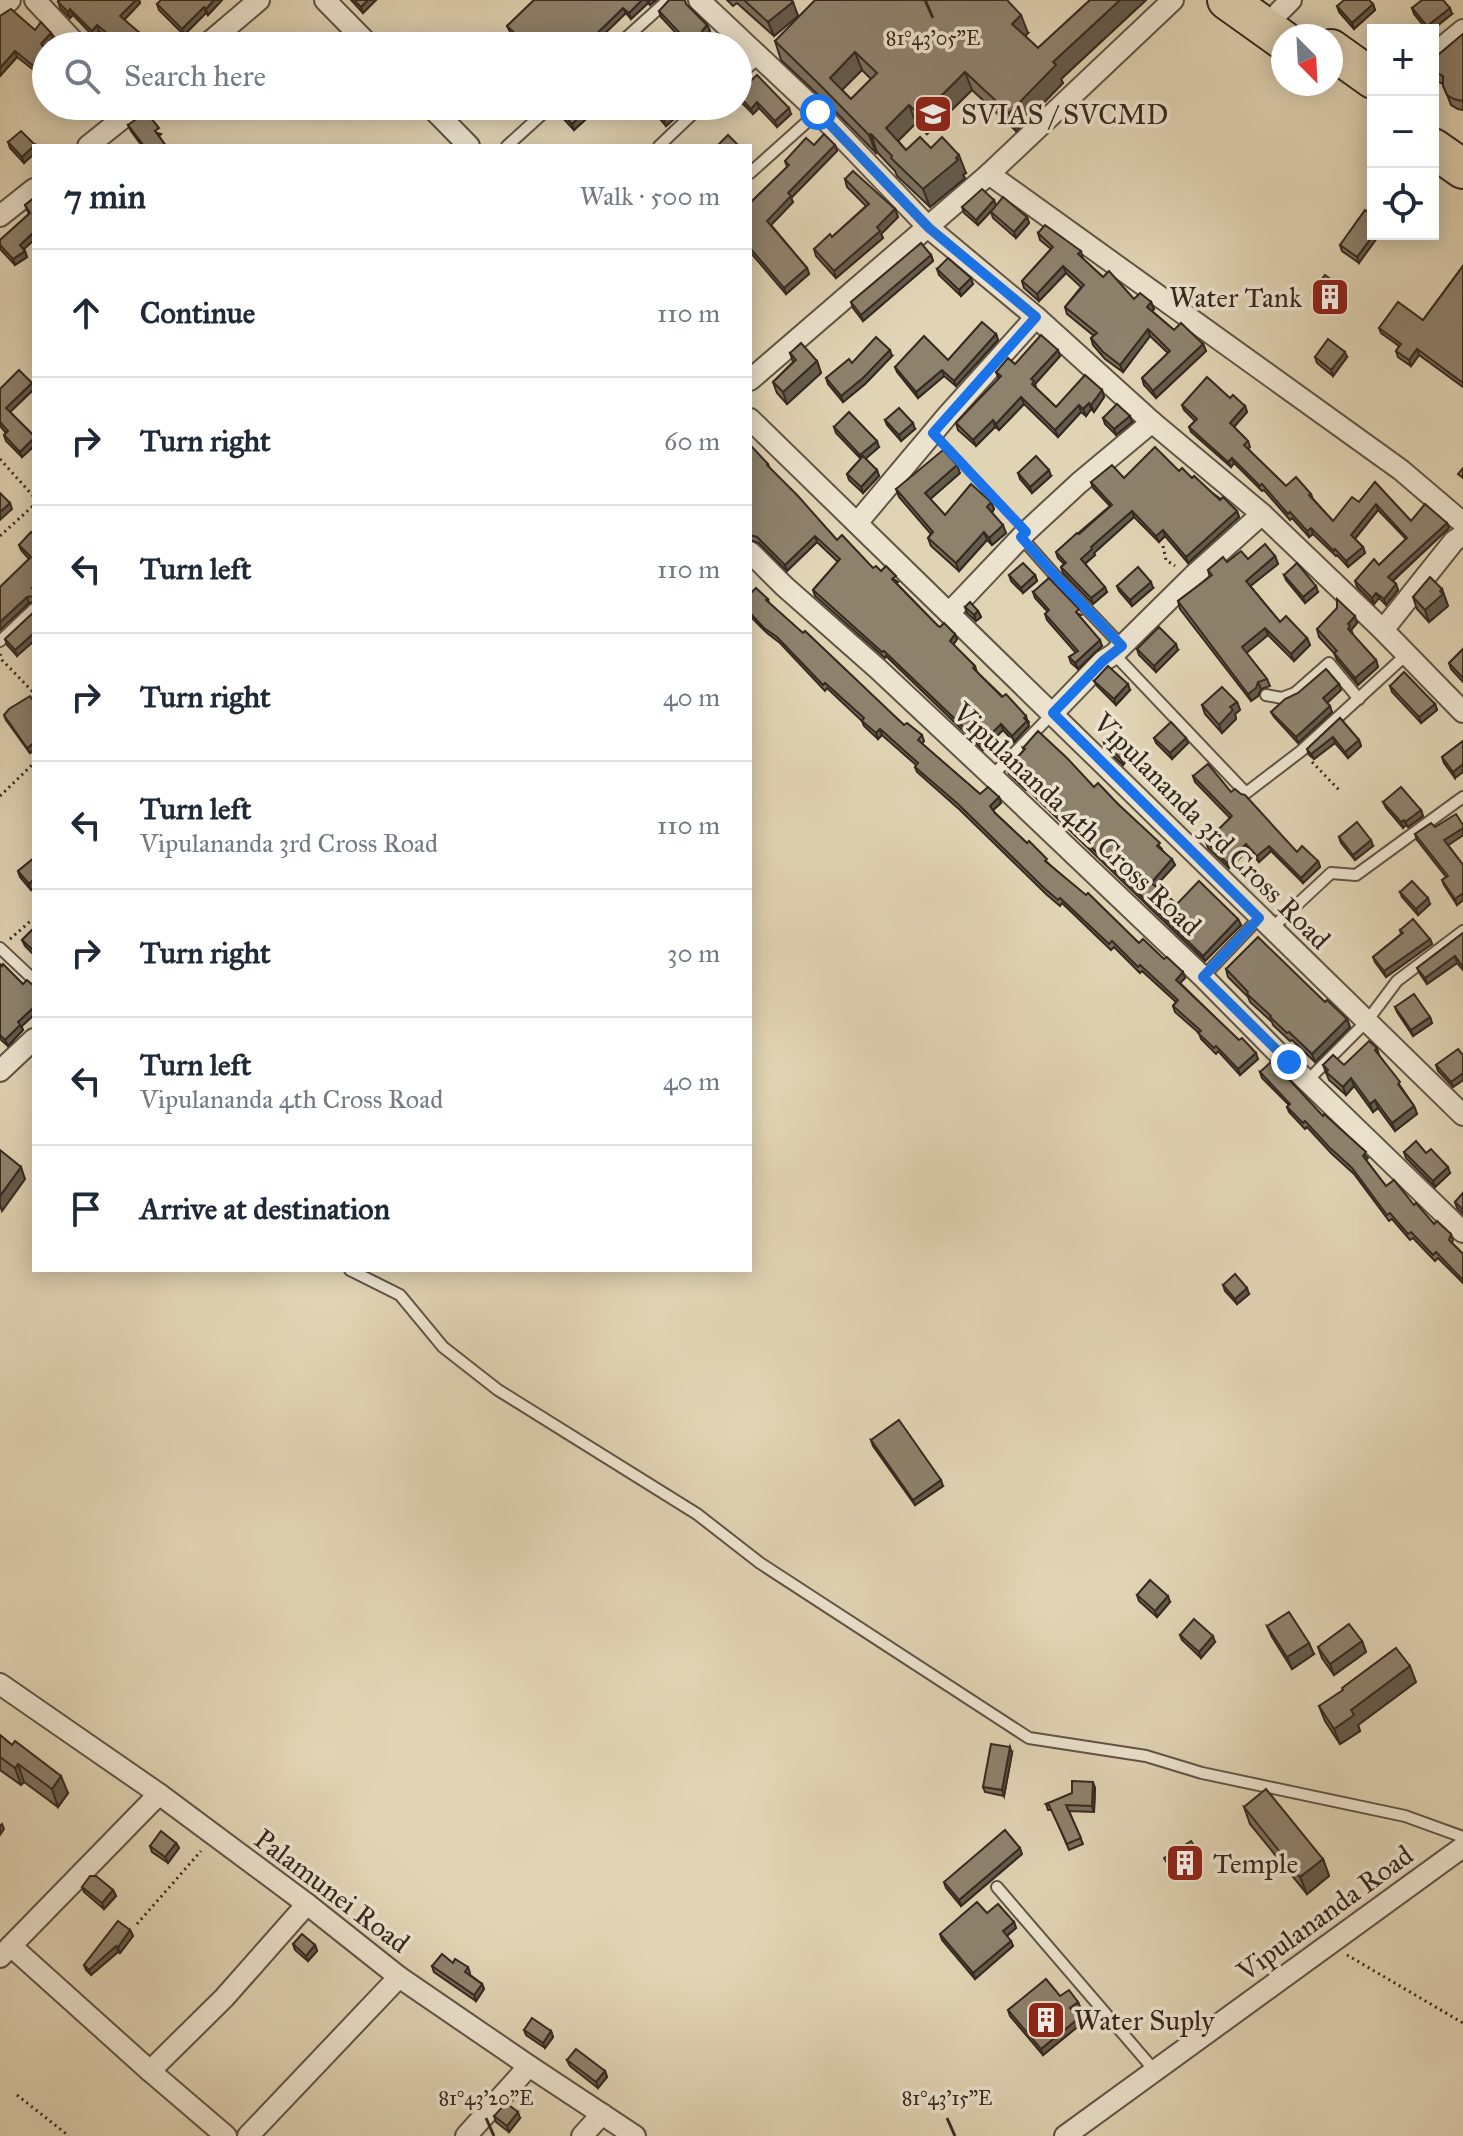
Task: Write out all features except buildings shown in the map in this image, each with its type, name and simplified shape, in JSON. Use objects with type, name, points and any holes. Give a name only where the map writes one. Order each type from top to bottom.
[{"type":"highway","points":[[1227,0],[1279,13]]},
{"type":"highway","points":[[1343,58],[1367,75]]},
{"type":"highway","points":[[1343,84],[1367,101]]},
{"type":"highway","points":[[1439,125],[1463,142]]},
{"type":"highway","points":[[1439,152],[1463,169]]},
{"type":"street","points":[[0,10],[10,0]]},
{"type":"street","points":[[35,0],[65,32]]},
{"type":"street","points":[[325,0],[356,32]]},
{"type":"street","points":[[699,0],[733,32]]},
{"type":"street","points":[[752,378],[929,228],[1173,0]]},
{"type":"street","points":[[219,32],[249,2]]},
{"type":"street","points":[[1439,50],[1463,30]]},
{"type":"street","points":[[752,50],[818,112],[929,228],[1262,514],[1463,712]]},
{"type":"street","points":[[90,144],[119,120]]},
{"type":"street","points":[[444,120],[467,144]]},
{"type":"street","points":[[989,174],[1401,470],[1463,523]]},
{"type":"street","points":[[4,205],[32,190]]},
{"type":"street","points":[[857,523],[1036,317]]},
{"type":"street","name":"Vipulananda 3rd Cross Road","points":[[752,421],[1462,1113]]},
{"type":"street","points":[[949,613],[1024,534],[1152,422]]},
{"type":"street","points":[[1053,713],[1103,661],[1262,514]]},
{"type":"street","points":[[1383,630],[1454,541],[1463,535]]},
{"type":"street","name":"Vipulananda 4th Cross Road","points":[[752,554],[1203,977],[1463,1232]]},
{"type":"street","points":[[0,1071],[32,1041]]},
{"type":"street","name":"Palamunei Road","points":[[0,1684],[159,1794],[399,1977],[635,2136]]},
{"type":"street","points":[[159,1794],[5,1951],[226,2136]]},
{"type":"street","name":"Vipulananda Road","points":[[1065,2136],[1463,1847]]},
{"type":"street","points":[[150,2071],[224,1998],[307,1904]]},
{"type":"street","points":[[248,2136],[399,1977]]},
{"type":"street","points":[[466,2136],[529,2066]]},
{"type":"street","points":[[582,2136],[602,2114]]},
{"type":"lane","points":[[633,32],[668,0]]},
{"type":"lane","points":[[752,64],[760,57]]},
{"type":"lane","points":[[752,171],[818,112]]},
{"type":"lane","points":[[509,144],[536,120]]},
{"type":"lane","points":[[661,144],[686,120]]},
{"type":"lane","points":[[1024,534],[1118,650],[1246,793],[1301,751],[1407,654]]},
{"type":"lane","points":[[0,641],[32,611]]},
{"type":"lane","points":[[1266,695],[1282,698],[1295,693],[1329,663],[1359,699]]},
{"type":"lane","points":[[992,776],[1053,713]]},
{"type":"lane","points":[[1203,977],[1331,873],[1356,875],[1463,797]]},
{"type":"lane","points":[[1308,1080],[1367,1021],[1397,981],[1463,931]]},
{"type":"lane","points":[[0,948],[32,978]]},
{"type":"lane","points":[[354,1272],[400,1295],[443,1347],[498,1390],[697,1514],[760,1563],[1029,1738],[1146,1756],[1202,1773],[1405,1816],[1463,1837]]},
{"type":"lane","points":[[997,1887],[1155,2071]]},
{"type":"path","points":[[933,433],[1024,534]]},
{"type":"path","points":[[0,459],[32,495]]},
{"type":"path","points":[[0,536],[32,507]]},
{"type":"path","points":[[1163,546],[1166,560],[1193,576]]},
{"type":"path","points":[[0,653],[2,660],[32,691]]},
{"type":"path","points":[[1301,751],[1341,792]]},
{"type":"path","points":[[0,796],[32,765]]},
{"type":"path","points":[[0,948],[32,920]]},
{"type":"path","points":[[137,1924],[214,1836]]},
{"type":"path","points":[[1330,1945],[1463,2023]]},
{"type":"path","points":[[17,2095],[69,2136]]},
{"type":"place","name":"SVIAS / SVCMD","points":[[933,114]]},
{"type":"place","name":"Water Tank","points":[[1330,297]]},
{"type":"place","name":"Temple","points":[[1185,1863]]},
{"type":"place","name":"Water Suply","points":[[1046,2020]]},
{"type":"route","points":[[818,112],[929,228],[1036,317],[933,433],[1026,532],[1021,537],[1122,646],[1103,661],[1053,713],[1259,918],[1203,977],[1289,1062]]}]
